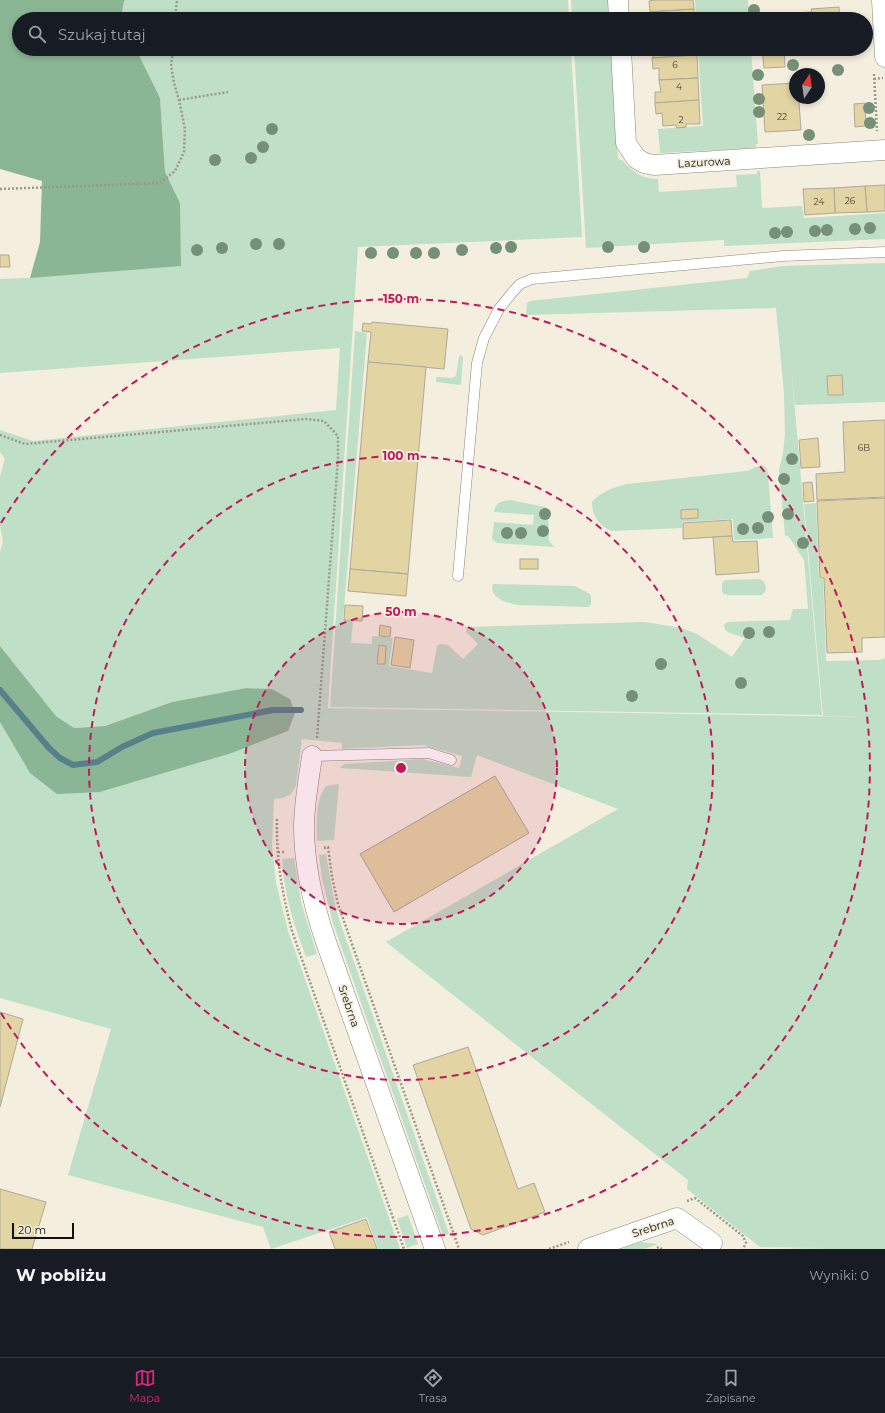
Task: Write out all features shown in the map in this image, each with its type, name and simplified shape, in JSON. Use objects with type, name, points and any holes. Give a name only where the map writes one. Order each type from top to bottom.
[{"type":"street","points":[[618,0],[619,12]]},
{"type":"street","points":[[879,64],[882,0]]},
{"type":"street","name":"Lazurowa","points":[[621,56],[626,142],[636,158],[644,163],[654,165],[881,142]]},
{"type":"street","name":"Srebrna","points":[[312,756],[305,811],[305,850],[308,877],[320,926],[435,1249]]},
{"type":"street","name":"Srebrna","points":[[588,1249],[677,1218],[716,1246]]},
{"type":"lane","points":[[458,576],[477,363],[484,338],[499,309],[520,284],[532,280],[783,256],[885,252]]},
{"type":"lane","points":[[312,756],[428,753],[451,760]]},
{"type":"path","points":[[176,12],[177,0]]},
{"type":"path","points":[[0,189],[160,183],[175,171],[184,152],[185,129],[174,83],[173,56]]},
{"type":"path","points":[[879,64],[874,79],[881,142]]},
{"type":"path","points":[[874,79],[885,78]]},
{"type":"path","points":[[179,100],[228,92]]},
{"type":"path","points":[[0,434],[25,444],[306,419],[324,421],[338,436],[338,459],[318,736],[312,756]]},
{"type":"path","points":[[277,819],[280,879],[292,931],[404,1249]]},
{"type":"path","points":[[278,852],[328,847],[332,877],[338,904],[460,1249]]},
{"type":"green space","points":[[0,0],[126,0],[124,1],[122,12],[12,12],[12,56],[139,56],[160,98],[165,172],[180,203],[181,266],[30,278],[40,242],[42,181],[0,169]]},
{"type":"green space","points":[[568,0],[569,12],[122,12],[124,1]]},
{"type":"green space","points":[[571,0],[609,0],[610,12],[572,12]]},
{"type":"green space","points":[[695,0],[748,0],[749,12],[696,12]]},
{"type":"green space","points":[[139,56],[571,56],[582,237],[358,247],[328,708],[864,717],[823,716],[804,504],[816,503],[819,579],[823,579],[826,661],[880,660],[885,658],[885,1249],[769,1249],[825,1248],[760,1247],[687,1189],[688,1180],[386,942],[618,809],[477,755],[471,777],[340,768],[344,764],[422,759],[459,768],[462,756],[423,745],[342,749],[342,743],[302,739],[296,786],[291,794],[283,798],[274,799],[272,846],[276,883],[288,931],[400,1249],[378,1249],[367,1217],[271,1249],[263,1227],[68,1175],[111,1029],[0,998],[0,722],[100,792],[232,753],[288,731],[290,699],[272,689],[246,688],[172,702],[105,726],[74,728],[56,716],[0,646],[0,552],[3,541],[0,527],[0,476],[5,459],[0,452],[0,430],[33,441],[336,410],[340,348],[0,373],[0,279],[30,278],[180,203],[165,172],[160,98]]},
{"type":"green space","points":[[574,56],[612,56],[618,159],[623,161],[642,176],[658,179],[659,192],[737,187],[736,175],[757,174],[757,171],[760,171],[762,208],[802,206],[804,218],[885,213],[885,239],[724,246],[724,240],[586,248]]},
{"type":"green space","points":[[698,56],[752,56],[758,144],[756,144],[756,148],[660,153],[658,129],[703,126]]},
{"type":"green space","points":[[885,263],[885,402],[795,405],[791,366],[822,715],[330,707],[355,331],[367,333],[343,620],[353,621],[351,643],[372,644],[372,636],[393,638],[389,666],[432,673],[437,646],[440,644],[448,645],[463,659],[478,644],[466,632],[468,627],[645,622],[681,628],[697,634],[732,657],[745,638],[727,631],[724,625],[727,622],[790,620],[793,609],[808,609],[804,560],[789,537],[785,535],[779,470],[785,434],[784,393],[776,308],[526,315],[527,303],[530,301],[747,278],[750,271],[783,266]]},
{"type":"green space","points":[[460,355],[463,357],[460,385],[436,382],[436,378],[438,377],[453,378],[456,375]]},
{"type":"green space","points":[[761,465],[766,467],[768,473],[773,538],[734,540],[733,519],[682,522],[682,528],[612,531],[607,529],[597,520],[593,512],[592,502],[595,498],[612,488],[622,485],[747,471]]},
{"type":"green space","points":[[510,500],[545,507],[548,509],[549,541],[554,547],[497,543],[492,539],[494,522],[533,525],[534,515],[494,512],[499,503]]},
{"type":"green space","points":[[760,579],[766,586],[766,590],[762,595],[728,595],[724,594],[722,591],[722,583],[726,580]]},
{"type":"green space","points":[[493,584],[575,586],[590,594],[591,604],[589,607],[517,605],[499,599],[493,592]]},
{"type":"green space","points":[[0,646],[56,716],[74,728],[105,726],[172,702],[246,688],[272,689],[290,699],[295,713],[288,731],[232,753],[100,792],[57,794],[30,773],[0,722]]},
{"type":"green space","points":[[339,784],[334,840],[317,841],[317,812],[322,792],[326,786]]},
{"type":"green space","points":[[326,854],[335,905],[340,922],[449,1234],[443,1236],[333,923],[322,879],[319,855]]},
{"type":"green space","points":[[294,858],[301,902],[317,954],[306,957],[290,909],[283,872],[282,859]]},
{"type":"green space","points":[[408,1215],[418,1244],[407,1248],[397,1219]]},
{"type":"green space","points":[[641,1242],[658,1244],[644,1249],[621,1249]]},
{"type":"building","points":[[693,0],[694,9],[650,12],[649,1]]},
{"type":"building","points":[[839,7],[839,12],[812,12],[811,9]]},
{"type":"building","points":[[694,9],[694,12],[650,12]]},
{"type":"building","points":[[653,56],[682,56],[652,58]]},
{"type":"building","points":[[697,56],[698,78],[659,80],[659,68],[653,69],[652,58]]},
{"type":"building","points":[[763,56],[784,56],[785,67],[764,68]]},
{"type":"building","points":[[698,78],[699,100],[655,103],[655,92],[661,92],[659,80]]},
{"type":"building","points":[[789,83],[789,104],[799,104],[801,130],[765,132],[762,85]]},
{"type":"building","points":[[699,100],[700,124],[686,124],[686,127],[677,128],[676,125],[663,126],[662,113],[656,114],[655,103]]},
{"type":"building","points":[[865,103],[866,126],[855,127],[854,104]]},
{"type":"building","points":[[885,185],[885,211],[867,212],[865,186]]},
{"type":"building","points":[[865,186],[867,212],[835,213],[834,188]]},
{"type":"building","points":[[834,188],[835,213],[805,215],[803,189]]},
{"type":"building","points":[[0,255],[9,255],[10,267],[0,267]]},
{"type":"building","points":[[372,322],[448,329],[444,369],[368,362],[371,332],[362,331],[363,323],[371,324]]},
{"type":"building","points":[[368,362],[426,367],[408,574],[350,569]]},
{"type":"building","points":[[842,375],[843,395],[828,395],[827,376]]},
{"type":"building","points":[[885,420],[885,497],[817,500],[816,474],[845,472],[843,422]]},
{"type":"building","points":[[818,438],[820,467],[801,468],[799,440]]},
{"type":"building","points":[[812,482],[814,501],[804,502],[803,483]]},
{"type":"building","points":[[885,498],[885,637],[862,638],[862,652],[827,653],[824,578],[820,578],[817,501]]},
{"type":"building","points":[[698,509],[698,518],[681,519],[681,510]]},
{"type":"building","points":[[731,520],[732,536],[683,539],[683,523]]},
{"type":"building","points":[[732,536],[733,542],[757,541],[759,572],[716,575],[713,537]]},
{"type":"building","points":[[520,559],[538,559],[538,569],[520,569]]},
{"type":"building","points":[[350,569],[408,574],[406,596],[348,591]]},
{"type":"building","points":[[345,605],[363,606],[362,621],[344,620]]},
{"type":"building","points":[[380,625],[391,627],[390,637],[379,636]]},
{"type":"building","points":[[395,637],[414,640],[410,668],[391,665]]},
{"type":"building","points":[[379,645],[386,646],[385,664],[377,664]]},
{"type":"building","points":[[495,776],[529,833],[394,912],[360,854]]},
{"type":"building","points":[[0,1012],[23,1019],[0,1107]]},
{"type":"building","points":[[468,1047],[518,1189],[534,1183],[545,1212],[483,1235],[471,1229],[413,1065]]},
{"type":"building","points":[[0,1189],[46,1202],[32,1249],[0,1249]]},
{"type":"building","points":[[366,1219],[377,1249],[335,1249],[329,1232]]},
{"type":"waterway","points":[[0,690],[49,748],[60,758],[73,765],[97,762],[122,747],[153,733],[273,710],[301,710]]}]
